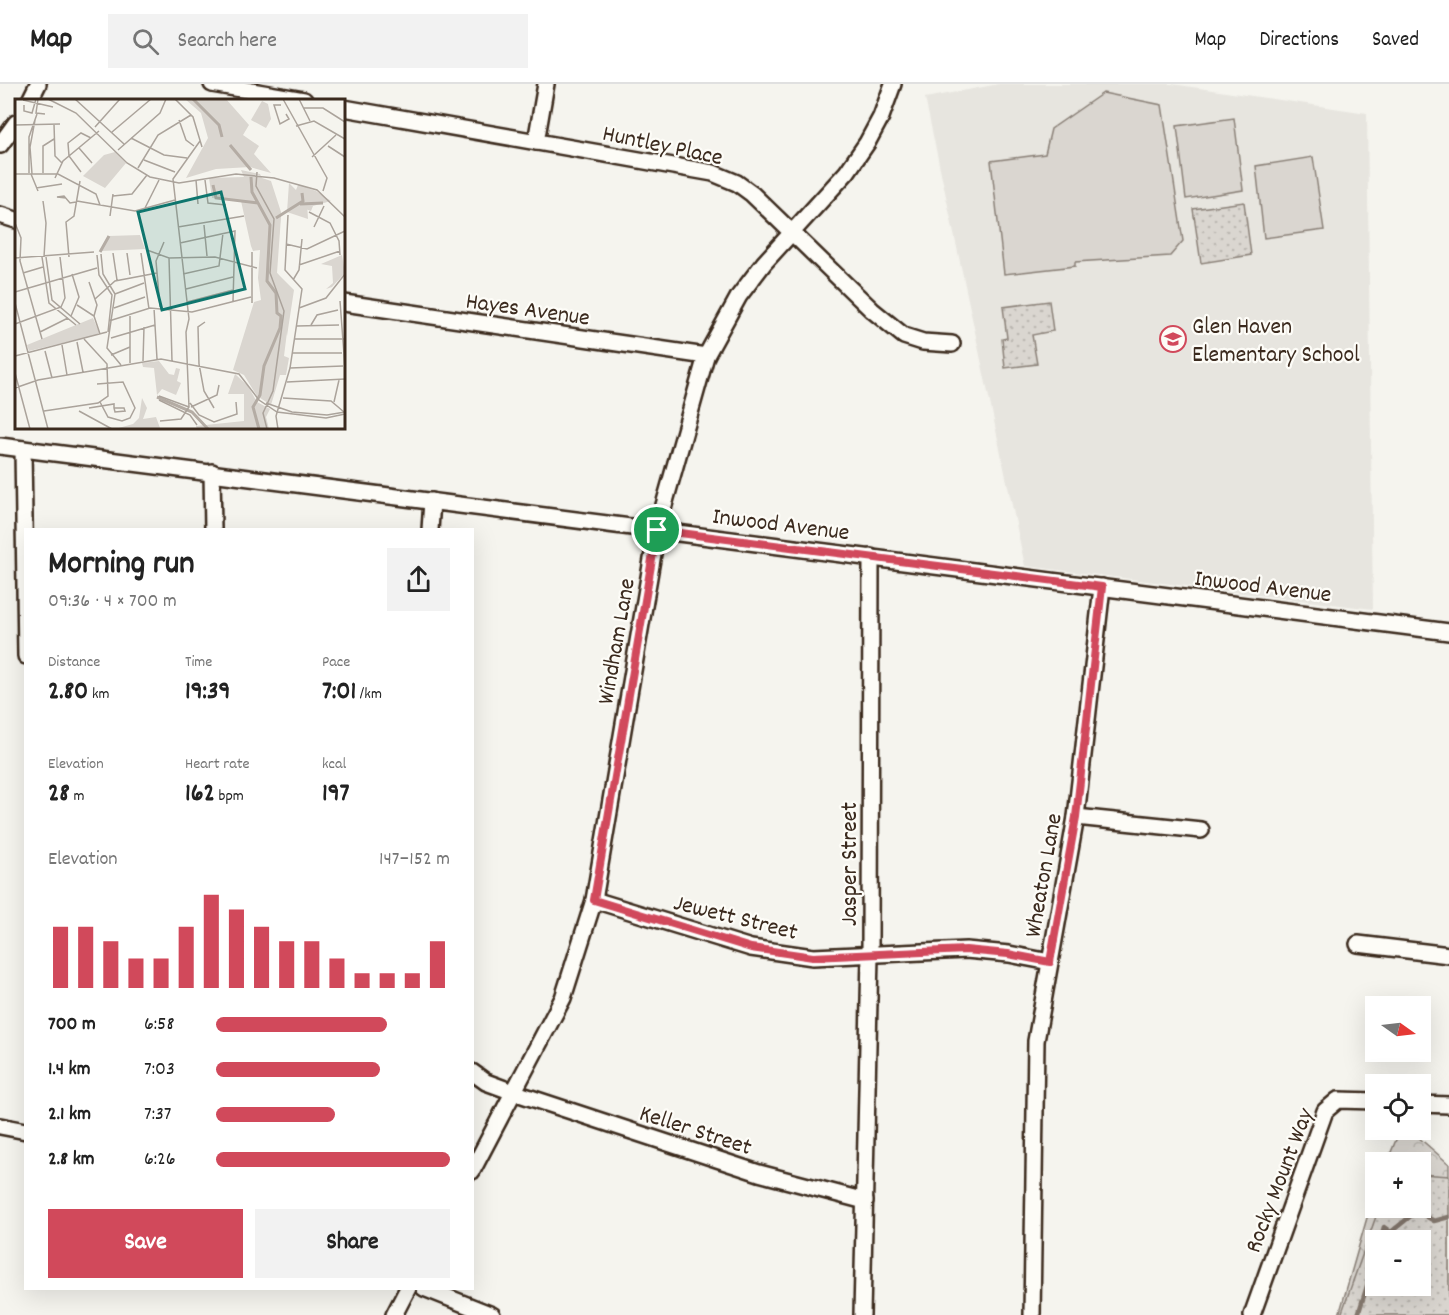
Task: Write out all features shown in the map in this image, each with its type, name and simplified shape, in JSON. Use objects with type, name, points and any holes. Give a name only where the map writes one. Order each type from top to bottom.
[{"type":"street","points":[[30,99],[38,84]]},
{"type":"street","points":[[212,84],[298,99]]},
{"type":"street","points":[[536,142],[546,84]]},
{"type":"street","name":"Windham Lane","points":[[474,1168],[516,1093],[563,998],[594,900],[657,530],[706,356],[739,296],[790,231],[847,172],[867,143],[881,117],[893,84]]},
{"type":"street","name":"Huntley Place","points":[[345,108],[712,173],[737,183],[752,194],[872,310],[904,336],[923,342],[951,344]]},
{"type":"street","points":[[0,146],[15,124]]},
{"type":"street","points":[[0,215],[15,220]]},
{"type":"street","name":"Hayes Avenue","points":[[345,303],[706,356]]},
{"type":"street","name":"Inwood Avenue","points":[[0,446],[1449,632]]},
{"type":"street","points":[[23,449],[24,528]]},
{"type":"street","points":[[212,472],[213,528]]},
{"type":"street","points":[[430,528],[432,501]]},
{"type":"street","name":"Jasper Street","points":[[862,1315],[870,955],[871,557]]},
{"type":"street","name":"Wheaton Lane","points":[[1032,1315],[1036,1041],[1076,817],[1102,587]]},
{"type":"street","points":[[1076,817],[1201,830]]},
{"type":"street","name":"Jewett Street","points":[[594,900],[751,948],[813,957],[966,950],[1008,954],[1050,962]]},
{"type":"street","points":[[1358,944],[1449,954]]},
{"type":"street","name":"Keller Street","points":[[474,1073],[486,1082],[516,1093],[759,1173],[865,1201]]},
{"type":"street","name":"Rocky Mount Way","points":[[1252,1315],[1325,1111],[1338,1100],[1365,1101]]},
{"type":"street","points":[[1431,1104],[1449,1105]]},
{"type":"street","points":[[0,1126],[24,1131]]},
{"type":"street","points":[[394,1315],[407,1290]]},
{"type":"street","points":[[429,1290],[492,1315]]},
{"type":"shaded area","name":"Glen Haven Elementary School","points":[[999,84],[1172,84],[1367,113],[1373,609],[1025,566],[925,98]]},
{"type":"green space","points":[[1103,93],[1162,105],[1183,241],[1170,256],[1075,262],[1075,266],[1004,274],[991,161],[1045,154],[1051,129]]},
{"type":"green space","points":[[1234,118],[1243,190],[1186,199],[1177,126]]},
{"type":"green space","points":[[1313,157],[1324,230],[1264,238],[1256,166]]},
{"type":"green space","points":[[1244,202],[1251,255],[1201,263],[1193,209]]},
{"type":"green space","points":[[1049,301],[1053,331],[1032,335],[1037,364],[1005,368],[1002,339],[1007,338],[1003,307]]},
{"type":"green space","points":[[1396,1140],[1421,1140],[1449,1164],[1449,1315],[1339,1315],[1367,1218],[1431,1218],[1431,1152],[1391,1152]]},
{"type":"green space","points":[[1431,1175],[1449,1176],[1449,1315],[1341,1315],[1365,1247],[1365,1296],[1431,1296],[1431,1230],[1371,1230],[1375,1218],[1431,1218]]},
{"type":"waterway","points":[[1393,1230],[1417,1211],[1434,1221],[1449,1217]]},
{"type":"waterway","points":[[1383,1230],[1384,1227],[1388,1230]]},
{"type":"waterway","points":[[1358,1315],[1365,1292]]},
{"type":"place","name":"Glen Haven Elementary School","points":[[1173,339]]},
{"type":"route","points":[[657,530],[1102,587],[1076,817],[1050,962],[1008,954],[966,950],[813,957],[751,948],[594,900],[657,530]]}]
